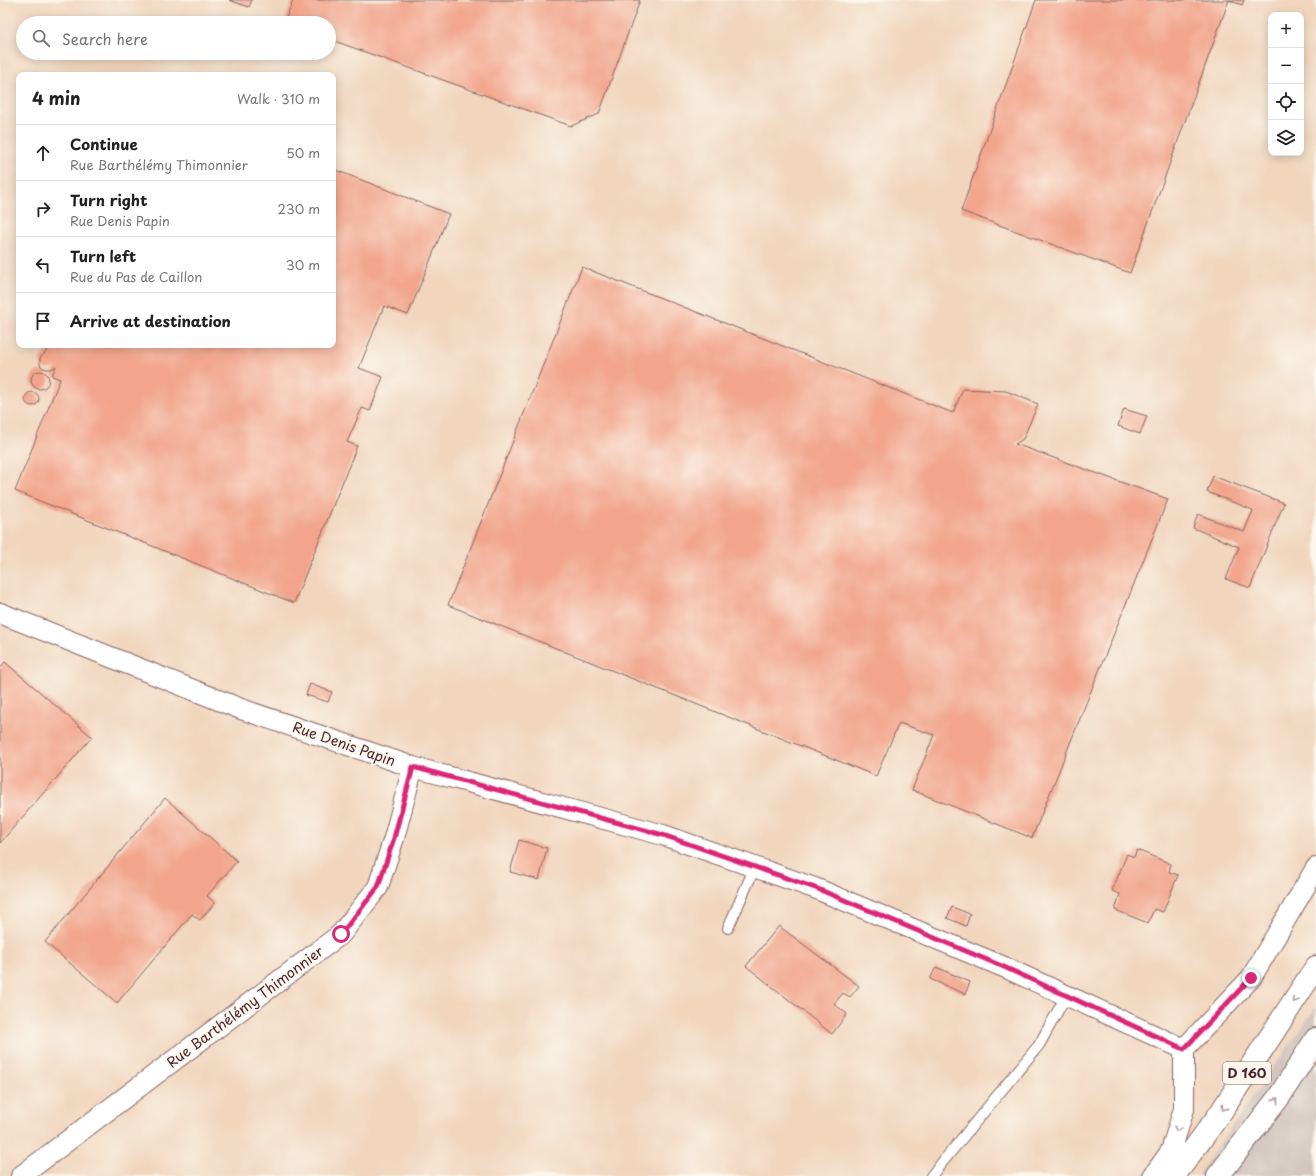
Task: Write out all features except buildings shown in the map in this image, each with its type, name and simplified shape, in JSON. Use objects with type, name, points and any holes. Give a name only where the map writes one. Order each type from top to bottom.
[{"type":"main road","name":"D 160","points":[[1174,1176],[1219,1115],[1316,967]]},
{"type":"main road","name":"D 160","points":[[1218,1176],[1278,1097],[1316,1040]]},
{"type":"street","name":"Rue Denis Papin","points":[[0,613],[241,709],[413,767],[663,835],[818,889],[1004,967],[1184,1049]]},
{"type":"street","name":"Rue Barthélémy Thimonnier","points":[[21,1176],[341,934],[378,887],[394,838],[413,767]]},
{"type":"street","points":[[1153,1176],[1171,1151],[1184,1109],[1184,1049],[1251,978],[1316,868]]},
{"type":"lane","points":[[728,928],[755,867]]},
{"type":"lane","points":[[931,1176],[1039,1045],[1066,996]]},
{"type":"shaded area","points":[[0,0],[1316,0],[1316,1007],[1197,1176],[0,1176]]},
{"type":"shaded area","points":[[1316,1007],[1316,1176],[1197,1176]]},
{"type":"route","points":[[341,934],[378,887],[394,838],[413,767],[663,835],[818,889],[1004,967],[1184,1049],[1251,978]]}]
